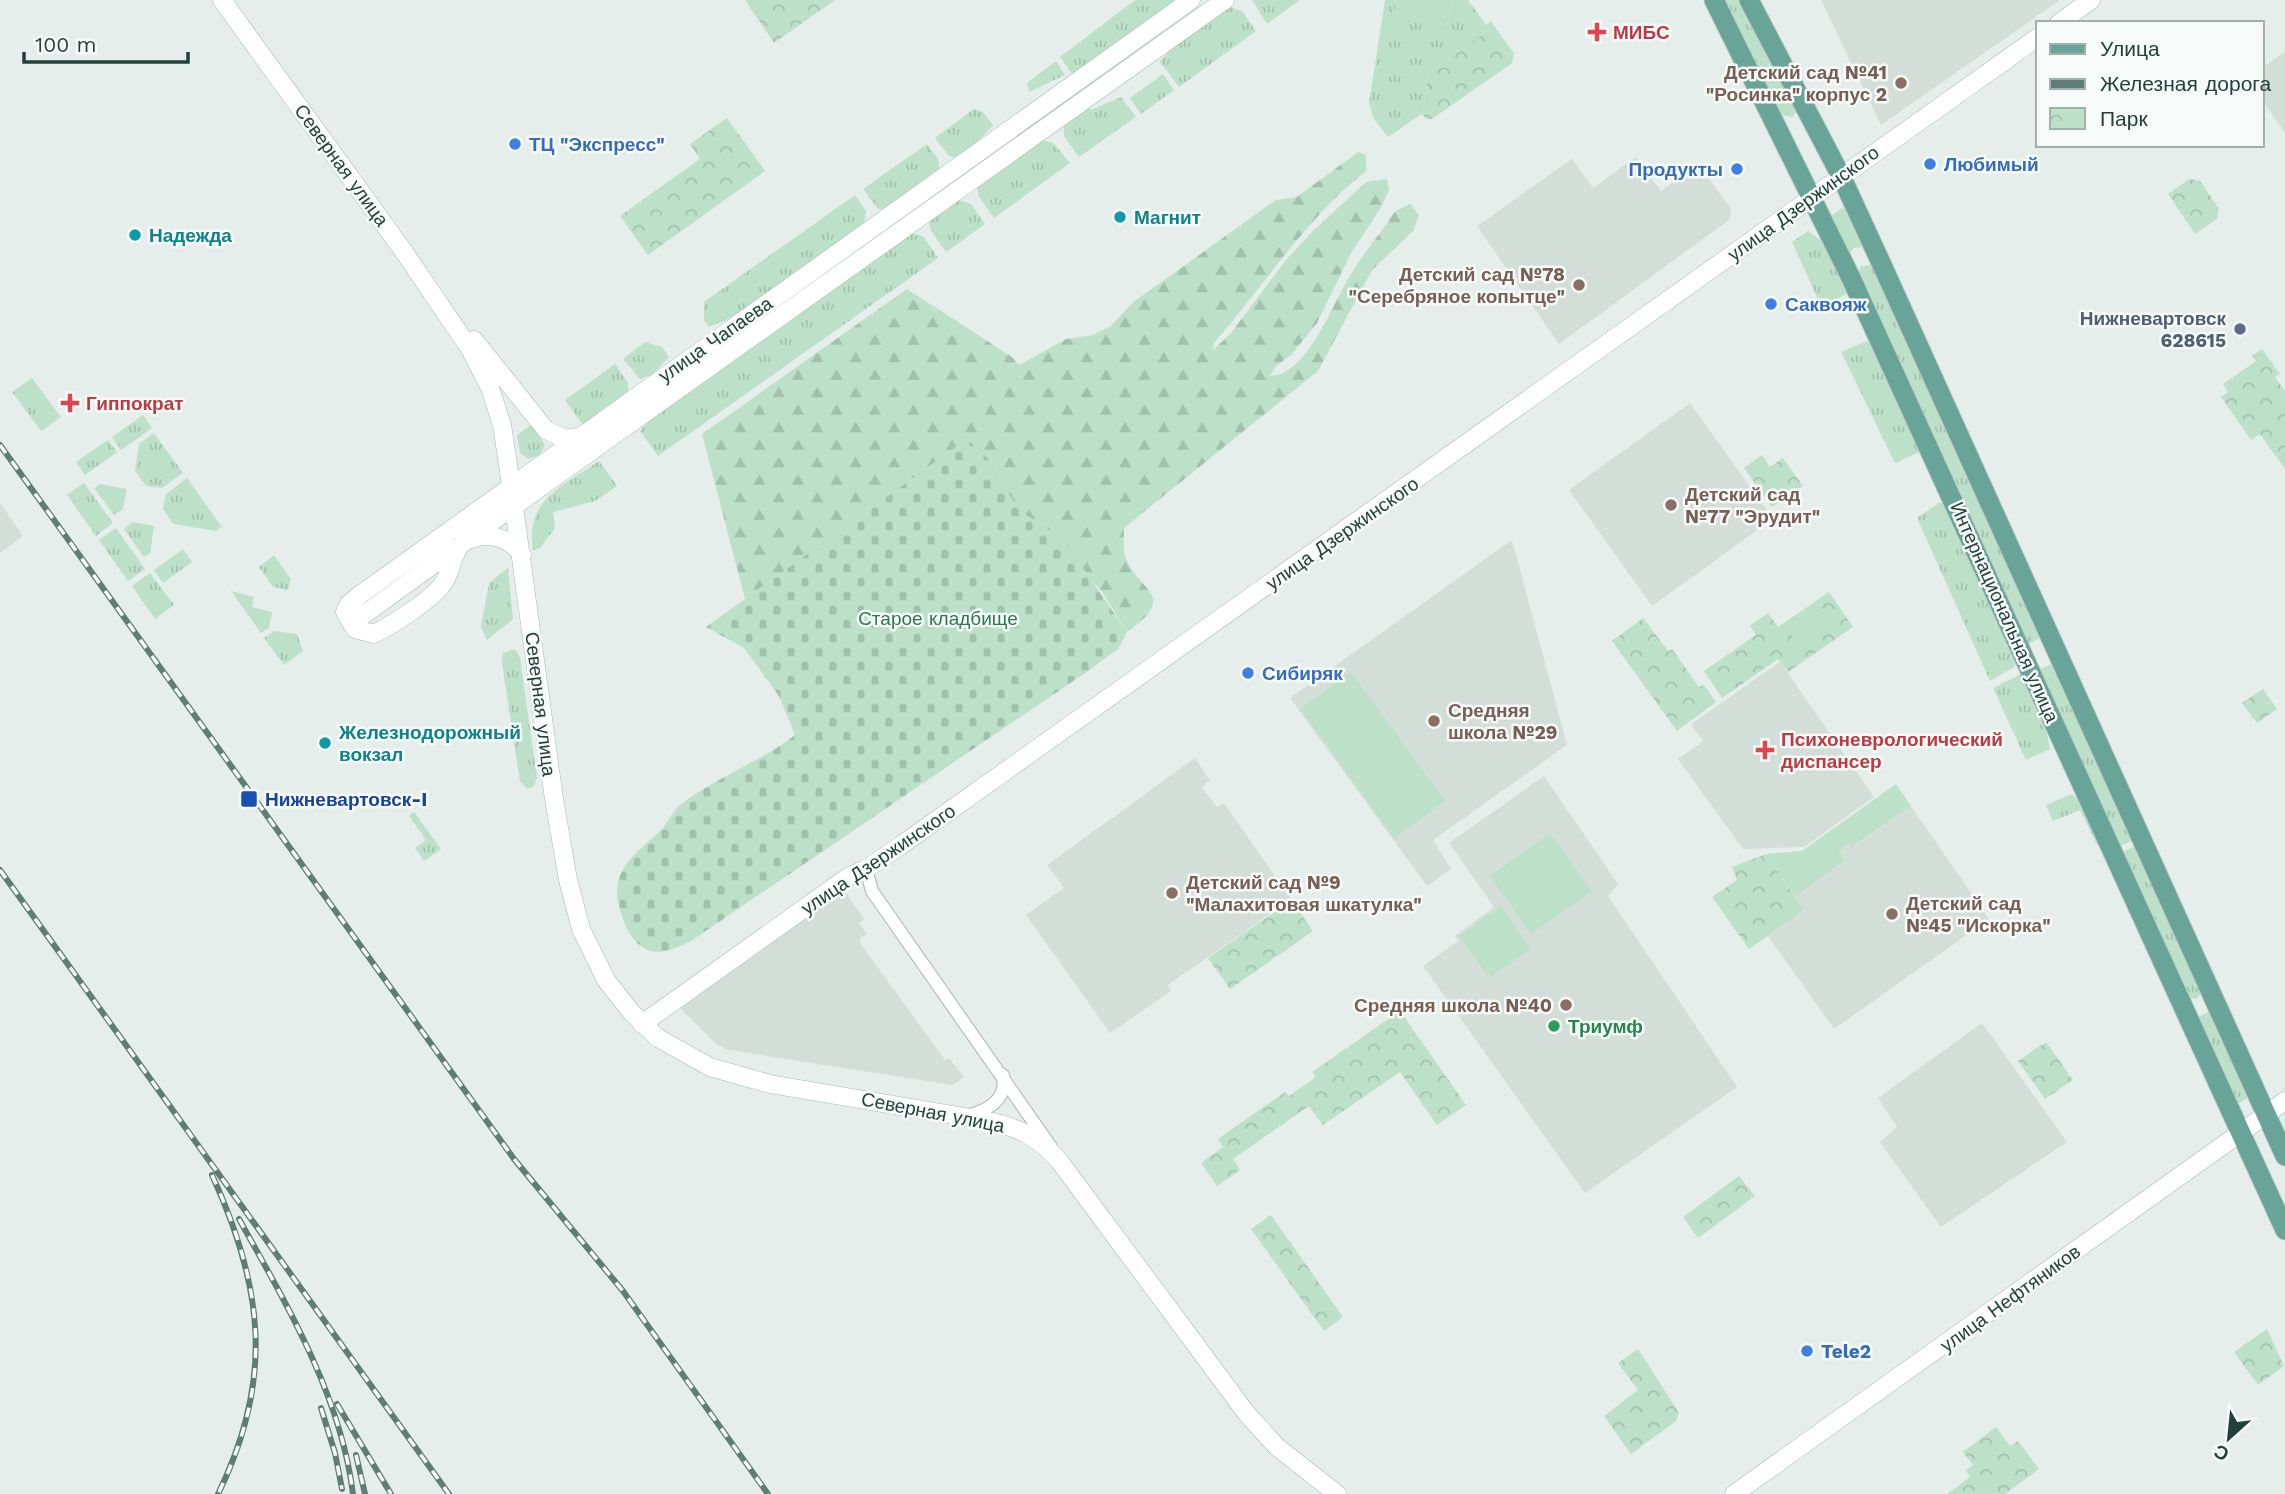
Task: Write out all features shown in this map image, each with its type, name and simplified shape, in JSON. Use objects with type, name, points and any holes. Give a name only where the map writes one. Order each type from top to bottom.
[{"type":"main road","name":"Северная улица","points":[[222,0],[402,248],[470,349],[490,388],[502,425],[512,485],[554,799],[574,906],[588,947],[606,980],[642,1024],[688,1056],[736,1076],[966,1116],[1020,1130],[1041,1142],[1060,1161],[1235,1399],[1277,1447],[1337,1494]]},
{"type":"main road","name":"улица Чапаева","points":[[1191,0],[357,597],[353,608],[356,613],[365,614],[1225,0]]},
{"type":"main road","name":"Интернациональная улица","points":[[1714,0],[1775,118],[1851,278],[2285,1230]]},
{"type":"main road","name":"Интернациональная улица","points":[[1749,0],[1804,104],[1882,265],[2285,1156]]},
{"type":"main road","points":[[2062,21],[2091,0]]},
{"type":"main road","name":"улица Дзержинского","points":[[642,1024],[848,877],[866,869],[1411,485],[2036,38]]},
{"type":"main road","points":[[1775,118],[1786,126],[1801,124],[1806,116],[1804,104]]},
{"type":"main road","points":[[402,248],[541,424],[559,437],[579,437]]},
{"type":"main road","points":[[1851,278],[1852,264],[1859,256],[1871,254],[1882,265]]},
{"type":"main road","points":[[796,282],[807,297]]},
{"type":"main road","points":[[357,597],[347,606],[346,615],[355,629],[369,635],[378,633],[443,584],[462,544],[480,536],[499,538],[510,542],[522,555]]},
{"type":"main road","points":[[2179,998],[2187,1006],[2200,1008],[2208,1000],[2207,985]]},
{"type":"main road","name":"улица Нефтяников","points":[[1734,1494],[2285,1101]]},
{"type":"street","name":"Северная улица","points":[[866,869],[872,891],[1060,1161]]},
{"type":"street","points":[[966,1116],[996,1102],[1004,1088],[1002,1075]]},
{"type":"shaded area","name":"Детский сад №41 \"Росинка\" корпус 2","points":[[1821,0],[2060,0],[1881,125]]},
{"type":"shaded area","points":[[2285,52],[2285,133],[2264,103],[2264,67]]},
{"type":"shaded area","name":"Детский сад №78 \"Серебряное копытце\"","points":[[1636,157],[1661,191],[1692,169],[1703,170],[1731,209],[1729,220],[1559,344],[1477,226],[1572,159],[1593,188]]},
{"type":"shaded area","name":"Детский сад №77 \"Эрудит\"","points":[[1690,403],[1773,519],[1652,606],[1569,490]]},
{"type":"shaded area","points":[[0,503],[23,536],[0,553]]},
{"type":"shaded area","name":"Средняя школа №29","points":[[1512,540],[1567,745],[1433,840],[1451,869],[1427,886],[1290,698]]},
{"type":"shaded area","name":"Психоневрологический диспансер","points":[[1780,662],[1874,797],[1804,847],[1743,849],[1678,759],[1703,741],[1691,724]]},
{"type":"shaded area","name":"Детский сад №9 \"Малахитовая шкатулка\"","points":[[1195,758],[1210,780],[1202,787],[1217,807],[1224,803],[1291,899],[1168,985],[1171,991],[1110,1033],[1026,915],[1064,888],[1047,865]]},
{"type":"shaded area","name":"Средняя школа №40","points":[[1544,776],[1618,884],[1608,896],[1737,1087],[1585,1193],[1423,966],[1458,941],[1455,936],[1494,907],[1449,843]]},
{"type":"shaded area","name":"Детский сад №45 \"Искорка\"","points":[[1911,806],[1989,919],[1834,1029],[1768,936],[1804,910],[1795,896],[1844,860],[1839,851],[1850,844],[1853,847]]},
{"type":"shaded area","points":[[844,890],[864,919],[859,923],[867,934],[860,938],[860,943],[945,1060],[949,1058],[964,1077],[953,1085],[729,1050],[717,1045],[680,1008]]},
{"type":"shaded area","points":[[1982,1023],[2067,1142],[1941,1227],[1880,1142],[1897,1127],[1878,1098]]},
{"type":"green space","points":[[745,0],[835,0],[774,43]]},
{"type":"green space","points":[[1135,0],[1189,0],[1073,75],[1060,57]]},
{"type":"green space","points":[[1252,0],[1300,0],[1267,24]]},
{"type":"green space","points":[[1385,0],[1397,0],[1394,12],[1447,25],[1453,0],[1468,0],[1486,25],[1491,21],[1494,26],[1429,72],[1422,114],[1388,137],[1374,119],[1369,103]]},
{"type":"green space","points":[[1397,0],[1453,0],[1447,25],[1394,12]]},
{"type":"green space","points":[[1724,0],[1739,0],[1798,108],[1793,117],[1782,115]]},
{"type":"green space","points":[[1230,7],[1242,11],[1256,31],[1179,87],[1160,62],[1176,43]]},
{"type":"green space","points":[[1494,26],[1514,53],[1512,63],[1432,119],[1426,119],[1422,114],[1429,72]]},
{"type":"green space","points":[[1056,61],[1065,75],[1029,92],[1027,83]]},
{"type":"green space","points":[[1163,74],[1174,90],[1141,114],[1130,98]]},
{"type":"green space","points":[[1121,97],[1136,117],[1079,157],[1064,136],[1064,125],[1088,106],[1091,110]]},
{"type":"green space","points":[[974,109],[983,112],[993,125],[963,154],[950,157],[935,138]]},
{"type":"green space","points":[[727,118],[765,171],[648,255],[620,216],[700,159],[690,144]]},
{"type":"green space","points":[[1042,140],[1053,143],[1070,163],[994,218],[979,197],[977,187]]},
{"type":"green space","points":[[927,144],[938,159],[940,169],[887,209],[878,209],[863,189]]},
{"type":"green space","points":[[1358,152],[1366,155],[1366,171],[1304,231],[1214,343],[1213,350],[1231,333],[1286,260],[1366,182],[1387,179],[1389,190],[1380,209],[1351,253],[1317,323],[1291,355],[1276,366],[1270,376],[1284,372],[1308,351],[1361,258],[1394,212],[1410,204],[1419,215],[1413,231],[1372,270],[1318,371],[1124,528],[1125,556],[1151,593],[1153,601],[1151,609],[1143,619],[1127,632],[1103,593],[1042,524],[1021,513],[1001,482],[993,463],[967,439],[745,599],[702,434],[907,289],[1012,357],[1019,365],[1066,339],[1093,335],[1111,326],[1132,303],[1276,200],[1297,197]]},
{"type":"green space","points":[[2189,179],[2200,181],[2219,209],[2217,219],[2195,234],[2168,194]]},
{"type":"green space","points":[[855,195],[866,211],[864,224],[737,315],[709,327],[704,320],[704,302]]},
{"type":"green space","points":[[956,199],[971,204],[985,224],[946,252],[931,231],[929,221]]},
{"type":"green space","points":[[1847,205],[1867,247],[1854,248],[1848,255],[1831,216]]},
{"type":"green space","points":[[1808,231],[1823,242],[1847,294],[1821,306],[1792,242]]},
{"type":"green space","points":[[909,233],[923,236],[938,258],[658,456],[640,431],[655,414]]},
{"type":"green space","points":[[1873,264],[2042,637],[2026,645],[1859,277],[1860,267]]},
{"type":"green space","points":[[1867,341],[1885,364],[1924,450],[1895,463],[1841,352]]},
{"type":"green space","points":[[645,342],[662,347],[669,357],[653,374],[640,379],[623,359]]},
{"type":"green space","points":[[2262,349],[2280,374],[2275,377],[2285,391],[2285,469],[2260,434],[2251,440],[2221,397],[2228,392],[2223,384],[2256,361],[2252,356]]},
{"type":"green space","points":[[615,364],[628,383],[628,391],[583,425],[565,400]]},
{"type":"green space","points":[[32,378],[61,417],[41,431],[12,392]]},
{"type":"green space","points":[[143,415],[152,428],[121,450],[112,437]]},
{"type":"green space","points":[[532,424],[545,445],[540,455],[529,459],[520,453],[517,435]]},
{"type":"green space","points":[[154,433],[183,473],[162,488],[146,486],[135,471],[139,444]]},
{"type":"green space","name":"Старое кладбище","points":[[967,439],[993,463],[1001,482],[1021,513],[1042,524],[1068,546],[1127,632],[1118,649],[691,941],[659,952],[647,950],[633,939],[620,910],[618,884],[627,864],[661,830],[680,805],[795,735],[779,696],[744,648],[706,627]]},
{"type":"green space","points":[[108,440],[117,452],[85,475],[76,462]]},
{"type":"green space","points":[[1762,455],[1770,467],[1783,458],[1803,486],[1772,507],[1744,468]]},
{"type":"green space","points":[[599,461],[617,486],[595,501],[553,512],[555,528],[540,548],[533,550],[532,533],[541,506],[560,487]]},
{"type":"green space","points":[[187,478],[222,527],[216,531],[173,524],[163,509],[166,494]]},
{"type":"green space","points":[[84,483],[113,523],[96,536],[67,495]]},
{"type":"green space","points":[[100,484],[127,489],[123,509],[114,515],[94,488]]},
{"type":"green space","points":[[1939,503],[1946,503],[2017,661],[2014,667],[1990,681],[1917,518]]},
{"type":"green space","points":[[133,522],[154,526],[150,553],[144,557],[124,529]]},
{"type":"green space","points":[[116,528],[145,569],[128,581],[99,540]]},
{"type":"green space","points":[[183,549],[192,562],[163,583],[154,570]]},
{"type":"green space","points":[[274,555],[291,579],[288,590],[273,587],[259,567]]},
{"type":"green space","points":[[508,568],[513,619],[487,640],[481,627],[489,583]]},
{"type":"green space","points":[[150,573],[174,605],[155,619],[132,586]]},
{"type":"green space","points":[[231,591],[254,597],[252,607],[272,612],[269,628],[261,633]]},
{"type":"green space","points":[[1829,592],[1853,627],[1788,672],[1778,659],[1722,698],[1704,671],[1756,635],[1750,626],[1768,613],[1778,627]]},
{"type":"green space","points":[[1826,607],[1839,625],[1802,650],[1789,632]]},
{"type":"green space","points":[[1643,618],[1668,651],[1672,649],[1699,687],[1704,685],[1716,702],[1677,731],[1612,641]]},
{"type":"green space","points":[[274,631],[297,634],[303,651],[284,665],[264,638]]},
{"type":"green space","points":[[516,650],[520,658],[537,778],[534,786],[528,789],[520,782],[502,663],[503,653]]},
{"type":"green space","points":[[2054,663],[2133,840],[2119,847],[2038,670]]},
{"type":"green space","points":[[1351,672],[1445,801],[1394,838],[1300,709]]},
{"type":"green space","points":[[2021,674],[2046,730],[2050,749],[2026,760],[1993,688]]},
{"type":"green space","points":[[2263,689],[2277,709],[2257,723],[2242,703]]},
{"type":"green space","points":[[1896,784],[1911,806],[1852,847],[1849,844],[1839,851],[1845,860],[1795,896],[1766,854],[1802,851]]},
{"type":"green space","points":[[2072,794],[2094,824],[2097,845],[2080,810],[2053,821],[2046,805]]},
{"type":"green space","points":[[414,812],[441,849],[424,861],[415,848],[426,840],[409,816]]},
{"type":"green space","points":[[1550,833],[1592,891],[1531,934],[1490,876]]},
{"type":"green space","points":[[2135,846],[2201,993],[2197,999],[2190,999],[2121,853]]},
{"type":"green space","points":[[1766,854],[1804,910],[1749,949],[1712,897],[1737,880],[1732,867]]},
{"type":"green space","points":[[1292,900],[1313,931],[1230,989],[1208,958]]},
{"type":"green space","points":[[1501,906],[1531,949],[1489,978],[1459,936]]},
{"type":"green space","points":[[1400,1011],[1466,1105],[1437,1125],[1400,1072],[1323,1125],[1309,1106],[1233,1159],[1240,1170],[1217,1186],[1201,1163],[1223,1147],[1218,1139],[1285,1092],[1289,1096],[1316,1077],[1312,1072]]},
{"type":"green space","points":[[2211,1011],[2250,1096],[2235,1106],[2195,1018]]},
{"type":"green space","points":[[2046,1042],[2073,1080],[2045,1099],[2018,1061]]},
{"type":"green space","points":[[1739,1176],[1755,1196],[1698,1238],[1683,1217]]},
{"type":"green space","points":[[1271,1215],[1343,1317],[1324,1331],[1251,1229]]},
{"type":"green space","points":[[2267,1329],[2284,1366],[2258,1385],[2234,1352]]},
{"type":"green space","points":[[1638,1349],[1679,1413],[1676,1421],[1631,1454],[1604,1416],[1638,1390],[1618,1363]]},
{"type":"green space","points":[[1996,1427],[2010,1446],[2018,1441],[2039,1469],[2005,1494],[1947,1494],[1970,1477],[1966,1470],[1973,1465],[1963,1452]]},
{"type":"railway","points":[[0,445],[514,1159],[623,1291],[768,1494]]},
{"type":"railway","points":[[0,870],[449,1494]]},
{"type":"railway","points":[[212,1175],[243,1256],[252,1296],[256,1334],[248,1412],[236,1452],[218,1494]]},
{"type":"railway","points":[[239,1219],[310,1352],[337,1422],[353,1494]]},
{"type":"railway","points":[[337,1404],[391,1494]]},
{"type":"railway","points":[[321,1408],[335,1453],[342,1489]]},
{"type":"railway","points":[[356,1455],[365,1494]]},
{"type":"place","name":"МИБС","points":[[1597,32]]},
{"type":"place","name":"Детский сад №41 \"Росинка\" корпус 2","points":[[1901,83]]},
{"type":"place","name":"ТЦ \"Экспресс\"","points":[[515,144]]},
{"type":"place","name":"Любимый","points":[[1930,164]]},
{"type":"place","name":"Продукты","points":[[1737,169]]},
{"type":"place","name":"Магнит","points":[[1120,217]]},
{"type":"place","name":"Надежда","points":[[135,235]]},
{"type":"place","name":"Детский сад №78 \"Серебряное копытце\"","points":[[1579,285]]},
{"type":"place","name":"Саквояж","points":[[1771,304]]},
{"type":"place","name":"Нижневартовск 628615","points":[[2240,329]]},
{"type":"place","name":"Гиппократ","points":[[70,403]]},
{"type":"place","name":"Детский сад №77 \"Эрудит\"","points":[[1671,505]]},
{"type":"place","name":"Сибиряк","points":[[1248,673]]},
{"type":"place","name":"Средняя школа №29","points":[[1434,721]]},
{"type":"place","name":"Железнодорожный вокзал","points":[[325,743]]},
{"type":"place","name":"Психоневрологический диспансер","points":[[1765,750]]},
{"type":"place","name":"Нижневартовск-I","points":[[249,799]]},
{"type":"place","name":"Детский сад №9 \"Малахитовая шкатулка\"","points":[[1172,893]]},
{"type":"place","name":"Детский сад №45 \"Искорка\"","points":[[1892,914]]},
{"type":"place","name":"Средняя школа №40","points":[[1566,1005]]},
{"type":"place","name":"Триумф","points":[[1554,1026]]},
{"type":"place","name":"Tele2","points":[[1807,1351]]}]
